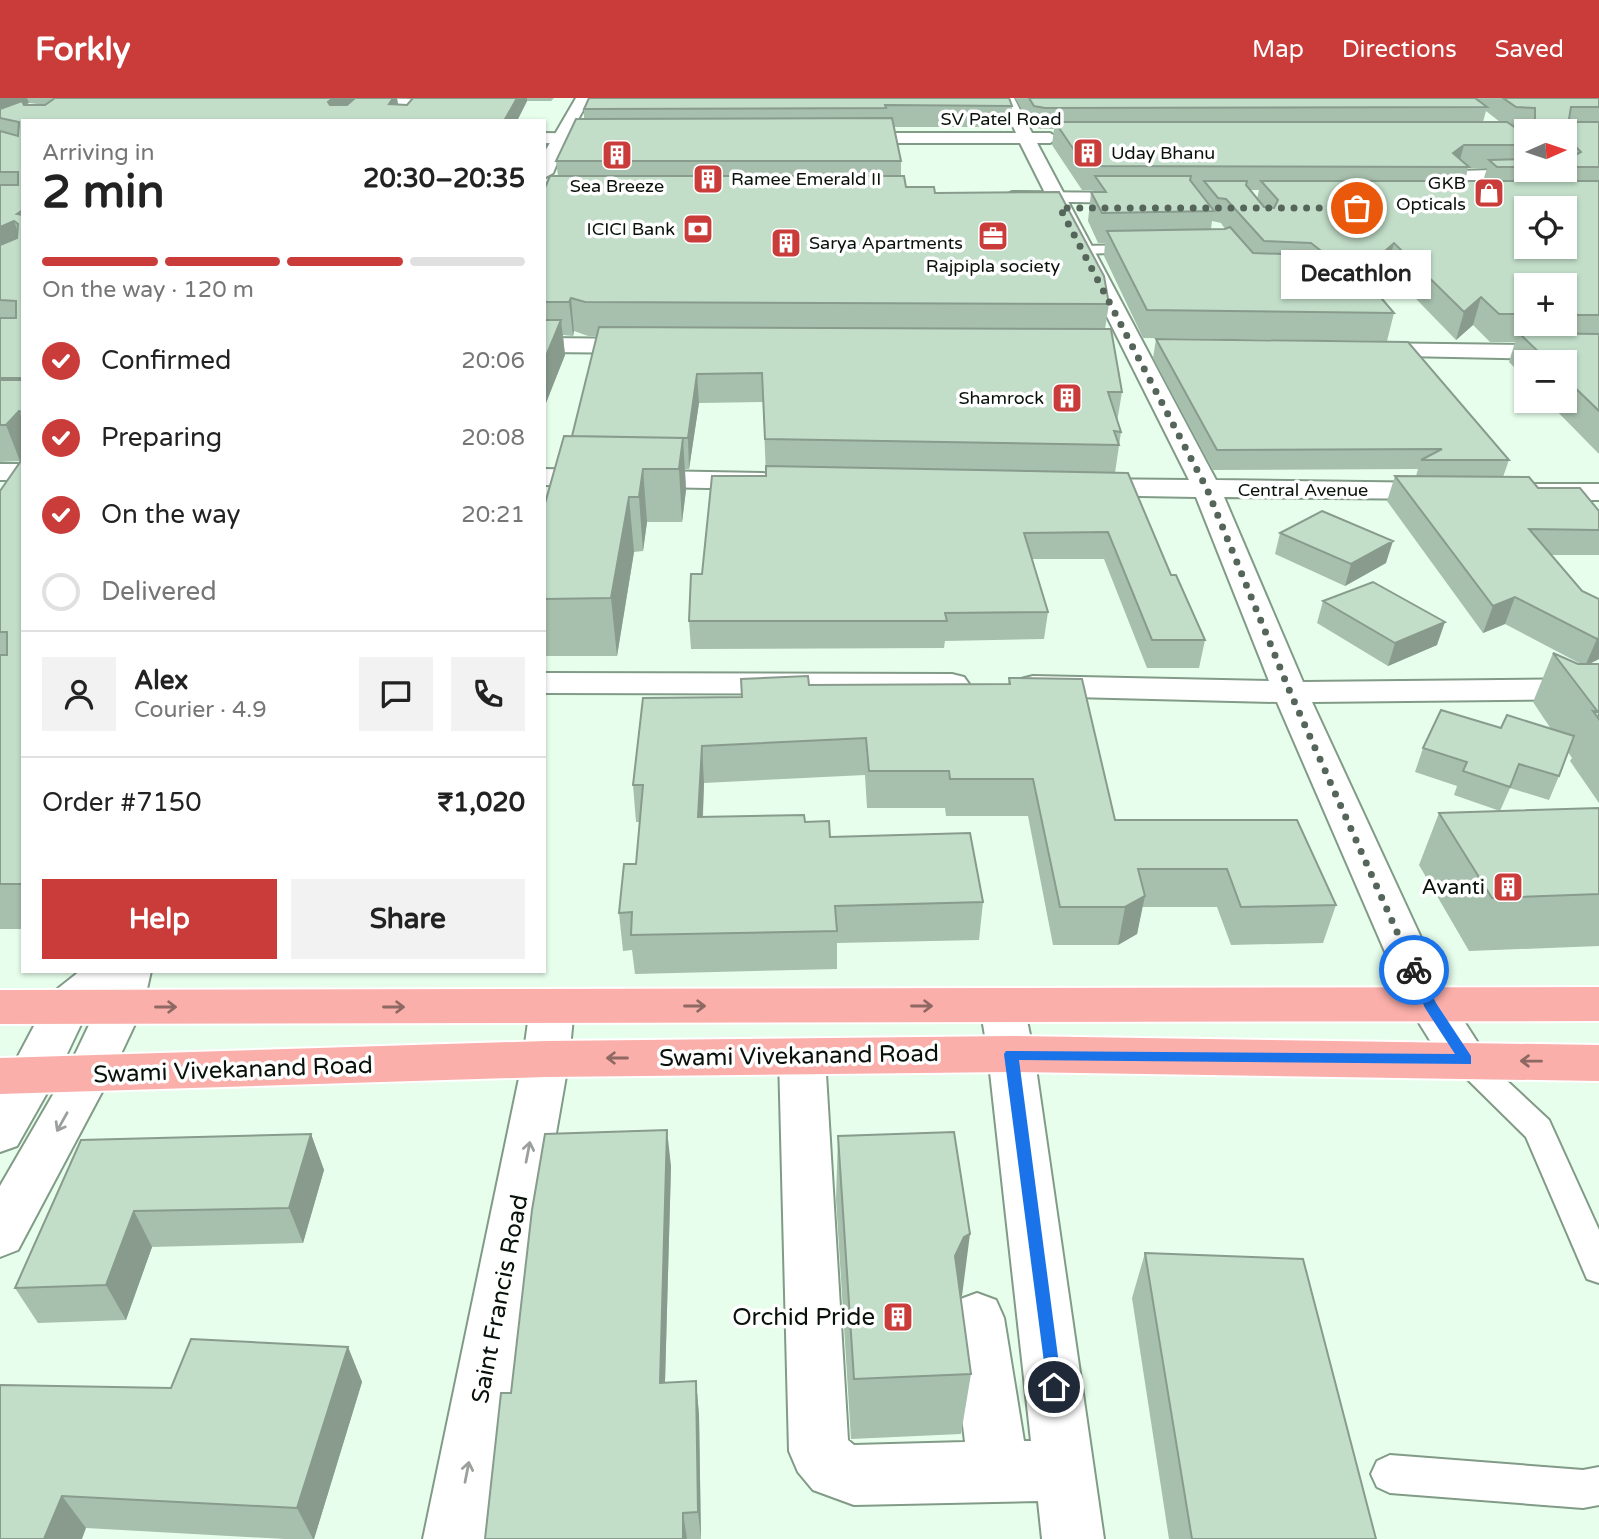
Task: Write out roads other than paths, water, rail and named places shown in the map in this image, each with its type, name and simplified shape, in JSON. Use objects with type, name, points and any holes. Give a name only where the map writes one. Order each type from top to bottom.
[{"type":"main road","name":"Swami Vivekanand Road","points":[[120,983],[1007,1030],[1466,1060],[1599,1063]]},
{"type":"main road","name":"Swami Vivekanand Road","points":[[16,1077],[546,1059],[802,1056],[1007,1030],[1430,1005],[1599,1004]]},
{"type":"main road","points":[[0,1007],[67,1006]]},
{"type":"street","points":[[546,164],[552,139],[583,98]]},
{"type":"street","points":[[1007,98],[1057,203],[1207,489],[1290,692],[1430,1005],[1466,1060]]},
{"type":"street","points":[[344,119],[360,103],[416,104],[404,119]]},
{"type":"street","name":"SV Patel Road","points":[[821,138],[1070,138]]},
{"type":"street","points":[[552,139],[628,139]]},
{"type":"street","points":[[1483,202],[1458,176],[1514,176]]},
{"type":"street","points":[[1002,203],[1159,203]]},
{"type":"street","points":[[546,345],[667,346]]},
{"type":"street","points":[[1339,350],[1599,353]]},
{"type":"street","points":[[0,472],[21,472]]},
{"type":"street","points":[[546,477],[793,481]]},
{"type":"street","name":"Central Avenue","points":[[1055,486],[1464,491]]},
{"type":"street","points":[[1504,492],[1599,492]]},
{"type":"street","points":[[546,683],[991,685],[1290,692],[1599,689]]},
{"type":"street","points":[[0,1132],[16,1077],[67,1006],[120,983]]},
{"type":"street","points":[[0,1234],[88,1075],[120,983]]},
{"type":"street","name":"Saint Francis Road","points":[[454,1539],[546,1059],[552,1007]]},
{"type":"street","points":[[1007,1030],[1073,1539]]},
{"type":"street","points":[[802,1056],[819,1451],[834,1469],[854,1475],[1064,1470]]},
{"type":"street","points":[[976,1318],[999,1472]]},
{"type":"lane","points":[[1082,250],[1150,249]]},
{"type":"lane","points":[[1466,1060],[1538,1129],[1599,1268]]},
{"type":"lane","points":[[0,1108],[16,1077]]},
{"type":"lane","points":[[1390,1474],[1583,1489],[1599,1486]]},
{"type":"place","name":"Uday Bhanu","points":[[1088,153]]},
{"type":"place","name":"Sea Breeze","points":[[617,155]]},
{"type":"place","name":"Ramee Emerald II","points":[[708,179]]},
{"type":"place","name":"GKB Opticals","points":[[1489,193]]},
{"type":"place","name":"Decathlon","points":[[1357,208]]},
{"type":"place","name":"ICICI Bank","points":[[698,229]]},
{"type":"place","name":"Rajpipla society","points":[[993,236]]},
{"type":"place","name":"Sarya Apartments","points":[[786,243]]},
{"type":"place","name":"Shamrock","points":[[1067,398]]},
{"type":"place","name":"Avanti","points":[[1508,887]]},
{"type":"place","name":"Orchid Pride","points":[[898,1317]]}]
